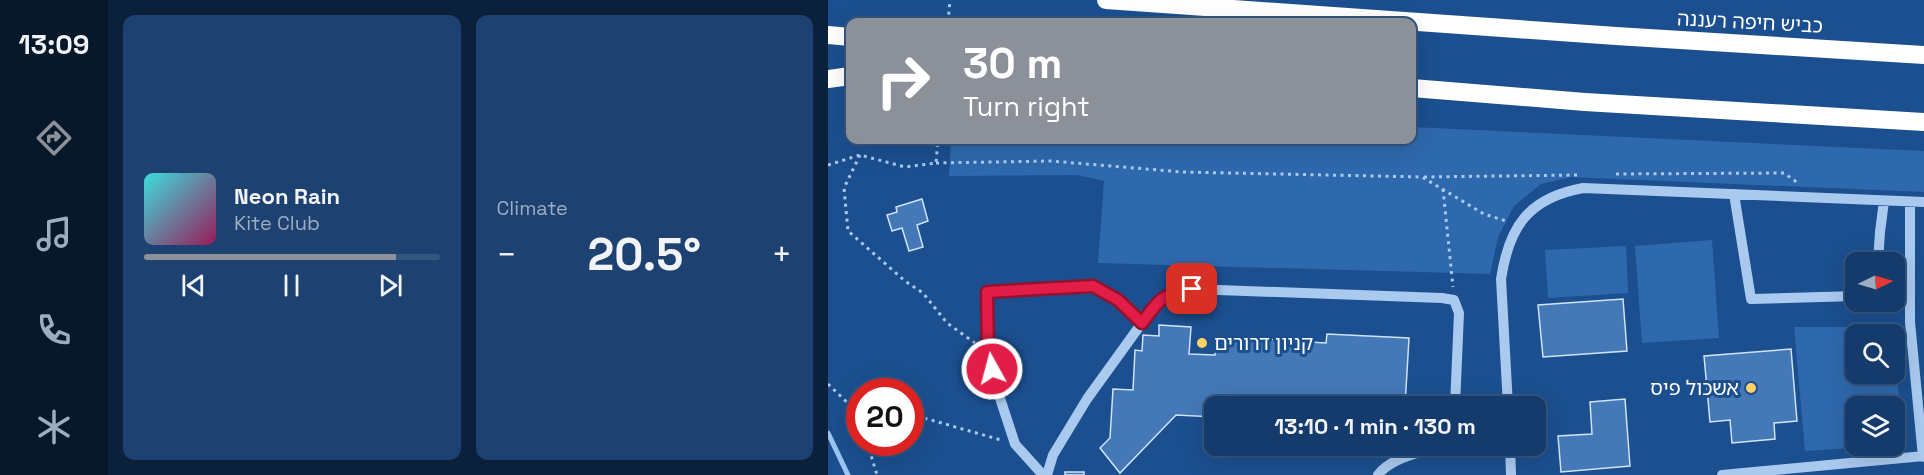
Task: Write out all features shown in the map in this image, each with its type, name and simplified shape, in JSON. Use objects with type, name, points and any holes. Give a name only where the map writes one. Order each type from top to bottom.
[{"type":"highway","name":"כביש חיפה רעננה","points":[[1106,0],[1347,18]]},
{"type":"highway","points":[[1175,0],[1232,10]]},
{"type":"highway","name":"כביש חיפה רעננה","points":[[1416,23],[1924,55]]},
{"type":"highway","points":[[828,34],[846,36]]},
{"type":"highway","points":[[828,79],[846,77]]},
{"type":"highway","points":[[1416,88],[1585,102]]},
{"type":"highway","points":[[1416,93],[1924,122]]},
{"type":"street","points":[[1508,396],[1501,279],[1504,260],[1514,234],[1526,215],[1542,202],[1561,192],[1582,188],[1924,202]]},
{"type":"street","points":[[1734,195],[1751,299],[1845,296]]},
{"type":"street","points":[[1879,252],[1884,201]]},
{"type":"street","points":[[1722,475],[1924,456],[1910,322],[1910,202]]},
{"type":"street","points":[[1142,323],[1118,300],[1093,286],[987,292],[988,352],[996,386],[1015,444],[1045,475],[1053,455],[1087,399],[1142,323],[1157,302],[1171,293],[1192,289],[1455,300],[1459,313],[1455,396]]},
{"type":"street","points":[[1378,475],[1398,460],[1409,456]]},
{"type":"street","points":[[1510,456],[1511,475]]},
{"type":"path","points":[[948,18],[950,0]]},
{"type":"path","points":[[936,163],[938,144]]},
{"type":"path","points":[[860,155],[844,188],[848,231],[905,281],[923,293],[947,323],[988,352]]},
{"type":"path","points":[[828,165],[860,155],[905,167],[936,163],[1051,161],[1182,172],[1422,177],[1484,214],[1519,226]]},
{"type":"path","points":[[1443,189],[1455,300]]},
{"type":"path","points":[[828,384],[846,401]]},
{"type":"path","points":[[924,418],[1015,444]]},
{"type":"path","points":[[871,456],[877,475]]},
{"type":"shaded area","points":[[1416,127],[1924,151],[1924,192],[1571,177],[1541,184],[1514,206],[1498,237],[1490,274],[1098,263],[1104,181],[1077,175],[949,176],[951,144],[1416,144]]},
{"type":"shaded area","points":[[1712,240],[1719,338],[1642,343],[1635,246]]},
{"type":"shaded area","points":[[1626,246],[1628,293],[1548,298],[1545,250]]},
{"type":"shaded area","points":[[1794,327],[1845,327],[1845,384],[1898,384],[1899,396],[1845,396],[1845,448],[1805,451]]},
{"type":"building","points":[[922,199],[928,221],[917,225],[923,247],[909,251],[902,228],[892,231],[887,215],[897,212],[896,207]]},
{"type":"building","points":[[1623,299],[1627,351],[1543,357],[1538,305]]},
{"type":"building","points":[[1159,325],[1191,327],[1189,354],[1215,355],[1216,336],[1326,343],[1327,334],[1409,338],[1406,396],[1204,396],[1204,416],[1176,415],[1120,473],[1100,448],[1110,438],[1113,389],[1133,390],[1135,350],[1142,351],[1143,335],[1159,336]]},
{"type":"building","name":"אשכול פיס","points":[[1791,349],[1797,421],[1774,423],[1775,439],[1732,443],[1730,420],[1710,422],[1704,356]]},
{"type":"building","points":[[1625,399],[1630,466],[1561,472],[1558,436],[1592,434],[1590,402]]},
{"type":"building","points":[[1065,472],[1084,472],[1084,475],[1065,475]]},
{"type":"waterway","points":[[828,433],[848,475]]},
{"type":"place","name":"קניון דרורים","points":[[1202,343]]},
{"type":"place","name":"אשכול פיס","points":[[1751,388]]},
{"type":"route","points":[[992,369],[988,352],[987,292],[1093,286],[1118,300],[1142,323],[1157,302],[1171,293],[1192,289]]}]
